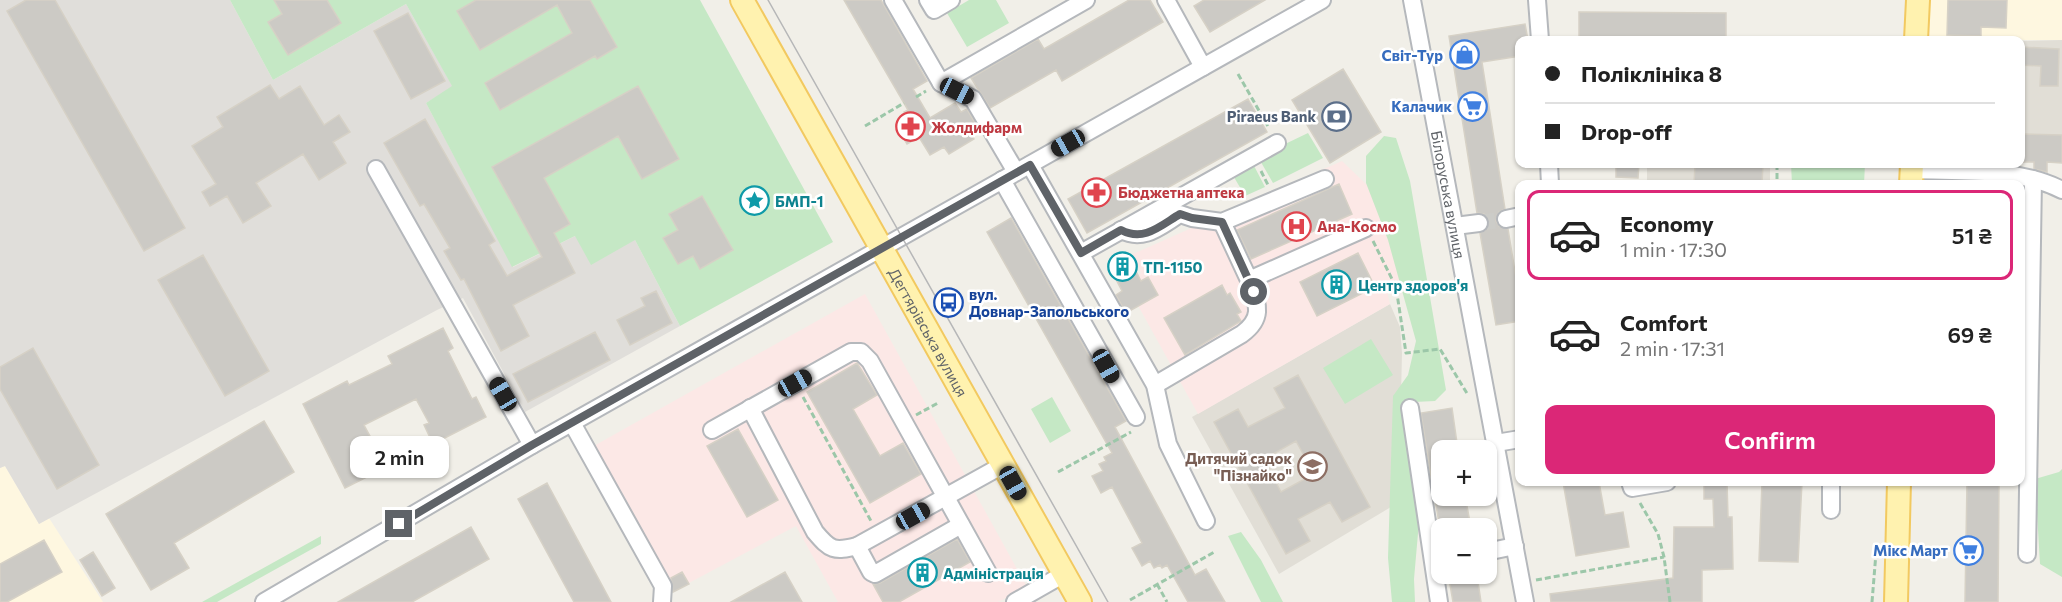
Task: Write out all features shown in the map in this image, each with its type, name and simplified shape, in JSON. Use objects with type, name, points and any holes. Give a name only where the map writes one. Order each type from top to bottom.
[{"type":"main road","name":"Дегтярівська вулиця","points":[[742,0],[1080,602]]},
{"type":"main road","points":[[1916,36],[1918,0]]},
{"type":"main road","points":[[1896,602],[1899,486]]},
{"type":"street","points":[[893,0],[941,83],[973,99],[1016,172],[1136,417]]},
{"type":"street","points":[[928,0],[934,10],[951,0]]},
{"type":"street","points":[[941,83],[1086,0]]},
{"type":"street","points":[[1166,0],[1203,67]]},
{"type":"street","points":[[264,602],[532,445],[1322,0]]},
{"type":"street","name":"Білоруська вулиця","points":[[1412,0],[1495,440]]},
{"type":"street","points":[[1537,0],[1540,36]]},
{"type":"street","points":[[1081,253],[1277,143]]},
{"type":"street","points":[[376,169],[532,445]]},
{"type":"street","points":[[1016,172],[1081,253],[1155,385],[1167,444],[1206,521]]},
{"type":"street","points":[[1912,173],[2007,174],[2033,179],[2060,193]]},
{"type":"street","points":[[1121,230],[1130,235],[1146,234],[1180,214],[1222,222],[1325,179]]},
{"type":"street","points":[[2027,554],[2025,443],[2033,179]]},
{"type":"street","points":[[1155,385],[1254,326],[1258,305],[1222,222]]},
{"type":"street","points":[[1455,226],[1479,223]]},
{"type":"street","points":[[1249,280],[1366,228]]},
{"type":"street","points":[[712,430],[851,352],[861,352],[870,361],[988,573]]},
{"type":"street","points":[[750,408],[815,532],[826,545],[839,551],[857,546],[879,535],[1003,465]]},
{"type":"street","points":[[1410,408],[1431,528]]},
{"type":"street","points":[[572,423],[663,586],[662,602]]},
{"type":"street","points":[[1497,443],[1515,440]]},
{"type":"street","name":"Білоруська вулиця","points":[[1497,448],[1525,602]]},
{"type":"street","points":[[1831,486],[1831,510]]},
{"type":"street","points":[[857,546],[871,572],[875,574],[961,525]]},
{"type":"street","points":[[1497,550],[1515,546]]},
{"type":"street","points":[[1015,602],[1064,574]]},
{"type":"street","points":[[1438,584],[1439,602]]},
{"type":"path","points":[[1238,74],[1277,143]]},
{"type":"path","points":[[865,126],[904,104]]},
{"type":"path","points":[[1253,157],[1276,200]]},
{"type":"path","points":[[1366,228],[1396,287],[1406,353],[1440,349],[1469,396]]},
{"type":"path","points":[[795,383],[879,535]]},
{"type":"path","points":[[904,421],[938,403]]},
{"type":"path","points":[[1058,472],[1161,415]]},
{"type":"path","points":[[1632,486],[1658,534],[1664,557],[1670,602]]},
{"type":"path","points":[[1872,602],[1877,544]]},
{"type":"path","points":[[1130,600],[1216,550]]},
{"type":"path","points":[[1522,583],[1664,557]]},
{"type":"path","points":[[1157,584],[1167,602]]},
{"type":"shaded area","points":[[0,0],[230,0],[273,80],[406,4],[453,87],[426,103],[513,267],[575,236],[635,240],[680,326],[525,412],[463,298],[39,524],[5,466],[0,468]]},
{"type":"shaded area","points":[[1930,0],[2062,0],[2062,40],[2025,40],[2025,36],[1929,36]]},
{"type":"shaded area","points":[[2062,40],[2062,163],[2025,162],[2025,41]]},
{"type":"shaded area","points":[[1342,161],[1393,210],[1413,282],[1387,291],[1390,304],[1198,414],[1125,282],[1141,273],[1133,254]]},
{"type":"shaded area","points":[[1647,168],[1770,168],[1770,180],[1647,180]]},
{"type":"shaded area","points":[[865,294],[1027,587],[998,602],[838,602],[796,526],[672,592],[592,447]]},
{"type":"shaded area","name":"Дитячий садок \"Пізнайко\"","points":[[1390,304],[1400,327],[1402,353],[1400,439],[1411,495],[1279,574],[1192,417]]},
{"type":"shaded area","points":[[5,466],[39,524],[49,518],[103,602],[0,602],[0,468]]},
{"type":"green space","points":[[230,0],[700,0],[833,242],[680,326],[635,240],[591,265],[575,236],[512,267],[426,103],[452,86],[406,4],[273,80]]},
{"type":"green space","points":[[969,0],[996,0],[1009,23],[967,47],[947,13]]},
{"type":"green space","points":[[1308,133],[1323,158],[1273,183],[1258,157]]},
{"type":"green space","points":[[1384,136],[1396,138],[1410,181],[1446,390],[1435,401],[1414,402],[1419,522],[1414,579],[1415,602],[1392,602],[1388,558],[1393,396],[1408,375],[1416,341],[1388,240],[1366,183],[1366,156]]},
{"type":"green space","points":[[1251,160],[1265,187],[1245,196],[1231,172]]},
{"type":"green space","points":[[1791,168],[1865,168],[1864,180],[1792,180]]},
{"type":"green space","points":[[1371,339],[1393,375],[1345,404],[1323,368]]},
{"type":"green space","points":[[1052,397],[1071,431],[1050,443],[1031,409]]},
{"type":"green space","points":[[2062,469],[2062,577],[2040,564],[2035,479]]},
{"type":"green space","points":[[1241,532],[1261,560],[1283,602],[1261,602],[1228,536]]},
{"type":"green space","points":[[321,536],[321,544],[217,602],[202,602]]},
{"type":"building","points":[[26,0],[55,0],[185,228],[144,251],[7,11]]},
{"type":"building","points":[[274,0],[327,0],[341,23],[288,55],[268,22],[282,14]]},
{"type":"building","points":[[476,0],[590,0],[617,47],[597,59],[595,56],[500,110],[485,83],[572,33],[557,5],[480,50],[457,11]]},
{"type":"building","points":[[844,0],[881,0],[927,81],[913,89],[930,118],[955,103],[961,112],[967,109],[978,128],[971,132],[974,139],[949,154],[944,147],[930,155],[919,137],[907,144],[896,125],[907,118],[904,112],[908,110]]},
{"type":"building","points":[[1129,0],[1150,0],[1163,22],[1062,81],[1056,70],[990,108],[971,78],[1038,39],[1044,49]]},
{"type":"building","points":[[1204,0],[1265,0],[1210,32],[1194,6]]},
{"type":"building","points":[[1948,0],[2007,0],[2006,28],[1981,27],[1981,36],[1947,35]]},
{"type":"building","points":[[1579,12],[1726,13],[1726,36],[1579,36]]},
{"type":"building","points":[[408,13],[445,81],[411,99],[374,31]]},
{"type":"building","points":[[1525,24],[1527,36],[1515,36],[1515,57],[1482,62],[1505,209],[1499,212],[1496,221],[1499,226],[1508,229],[1515,272],[1515,322],[1496,325],[1480,233],[1488,228],[1489,221],[1484,214],[1477,213],[1449,36]]},
{"type":"building","points":[[2025,47],[2059,49],[2058,86],[2040,86],[2041,66],[2025,65]]},
{"type":"building","name":"Piraeus Bank","points":[[1343,69],[1381,132],[1330,163],[1292,100]]},
{"type":"building","points":[[270,85],[279,99],[300,86],[324,125],[339,115],[350,132],[333,142],[346,163],[319,180],[303,154],[256,183],[271,206],[243,223],[227,196],[210,206],[202,192],[216,184],[192,146],[223,127],[217,117]]},
{"type":"building","points":[[638,86],[679,159],[642,179],[618,136],[544,178],[570,224],[554,233],[575,273],[513,305],[529,336],[501,351],[464,279],[461,280],[444,251],[450,248],[424,204],[420,206],[384,143],[425,119],[495,241],[489,245],[507,276],[542,257],[492,167]]},
{"type":"building","points":[[1248,99],[1267,132],[1087,233],[1068,199]]},
{"type":"building","points":[[2025,134],[2062,135],[2062,163],[2047,162],[2047,172],[2034,169],[2034,162],[2025,162]]},
{"type":"building","points":[[1616,168],[1639,168],[1638,178],[1616,177]]},
{"type":"building","points":[[1695,168],[1763,168],[1762,180],[1694,180]]},
{"type":"building","points":[[1339,184],[1352,214],[1251,259],[1237,230]]},
{"type":"building","points":[[702,196],[733,250],[700,269],[693,256],[678,264],[663,238],[678,230],[669,214]]},
{"type":"building","points":[[1011,218],[1126,421],[1115,427],[1195,575],[1206,569],[1225,602],[1188,602],[1167,565],[1154,568],[1150,561],[1142,566],[1132,548],[1142,543],[1112,487],[1101,493],[1092,476],[1103,471],[1099,464],[1106,461],[1104,457],[1112,453],[987,232]]},
{"type":"building","name":"Центр здоров'я","points":[[1358,253],[1375,287],[1317,316],[1300,282]]},
{"type":"building","points":[[1127,254],[1141,281],[1148,277],[1158,295],[1126,313],[1116,295],[1122,291],[1108,264]]},
{"type":"building","points":[[203,255],[269,371],[225,396],[158,280]]},
{"type":"building","points":[[1222,285],[1227,295],[1230,293],[1241,312],[1237,314],[1241,321],[1185,355],[1164,318]]},
{"type":"building","points":[[656,291],[672,323],[630,345],[617,320],[645,306],[641,298]]},
{"type":"building","points":[[443,328],[453,348],[448,351],[472,399],[476,397],[486,417],[433,444],[424,425],[429,423],[416,399],[364,425],[376,447],[379,446],[389,466],[345,488],[303,404],[347,381],[349,385],[392,364],[388,356]]},
{"type":"building","points":[[595,332],[610,360],[528,402],[513,374]]},
{"type":"building","points":[[33,348],[99,465],[57,489],[0,389],[0,367]]},
{"type":"building","points":[[857,363],[877,395],[853,409],[880,456],[903,443],[921,474],[870,503],[807,392]]},
{"type":"building","points":[[1298,375],[1370,507],[1342,522],[1330,502],[1298,519],[1310,541],[1286,554],[1214,422],[1238,409],[1248,427],[1285,408],[1274,388]],"holes":[[[1296,441],[1314,474],[1281,492],[1264,459]]]},
{"type":"building","points":[[1452,408],[1457,440],[1431,440],[1431,476],[1421,413]]},
{"type":"building","points":[[264,421],[294,472],[174,543],[189,568],[151,590],[106,514]]},
{"type":"building","points":[[738,429],[778,500],[747,517],[707,446]]},
{"type":"building","points":[[547,483],[611,602],[574,602],[518,499]]},
{"type":"building","points":[[1564,486],[1600,486],[1605,515],[1623,512],[1629,547],[1576,556]]},
{"type":"building","points":[[1704,486],[1727,486],[1728,517],[1732,517],[1733,569],[1702,570],[1702,602],[1551,602],[1550,594],[1673,578],[1674,527],[1714,527],[1713,499],[1704,499]]},
{"type":"building","points":[[1762,486],[1802,486],[1798,562],[1759,561]]},
{"type":"building","points":[[1967,486],[1999,486],[1998,602],[1965,602]]},
{"type":"building","points":[[1436,506],[1467,506],[1469,518],[1438,518]]},
{"type":"building","points":[[471,527],[489,559],[412,602],[338,602]]},
{"type":"building","name":"Адміністрація","points":[[957,539],[970,562],[899,602],[883,602],[873,584],[880,583]]},
{"type":"building","points":[[44,540],[62,572],[7,602],[0,602],[0,564]]},
{"type":"building","points":[[93,552],[115,588],[102,596],[80,560]]},
{"type":"building","points":[[682,572],[689,584],[673,592],[671,578]]},
{"type":"building","points":[[785,572],[802,602],[731,602]]},
{"type":"building","points":[[1450,584],[1478,584],[1481,602],[1453,602]]},
{"type":"tunnel","points":[[1479,223],[1506,219]]},
{"type":"tram line","points":[[768,0],[1108,602]]},
{"type":"place","name":"Світ-Тур","points":[[1464,55]]},
{"type":"place","name":"Калачик","points":[[1473,106]]},
{"type":"place","name":"Piraeus Bank","points":[[1337,116]]},
{"type":"place","name":"Жолдифарм","points":[[910,127]]},
{"type":"place","name":"Бюджетна аптека","points":[[1097,192]]},
{"type":"place","name":"БМП-1","points":[[754,201]]},
{"type":"place","name":"Ана-Космо","points":[[1296,226]]},
{"type":"place","name":"ТП-1150","points":[[1122,267]]},
{"type":"place","name":"Центр здоров'я","points":[[1337,285]]},
{"type":"place","name":"вул. Довнар-Запольського","points":[[948,303]]},
{"type":"place","name":"Дитячий садок \"Пізнайко\"","points":[[1313,467]]},
{"type":"place","name":"Мікс Март","points":[[1969,550]]},
{"type":"place","name":"Адміністрація","points":[[922,573]]},
{"type":"route","points":[[399,524],[532,445],[1030,165],[1081,253],[1121,230],[1130,235],[1146,234],[1180,214],[1222,222],[1254,292]]}]
